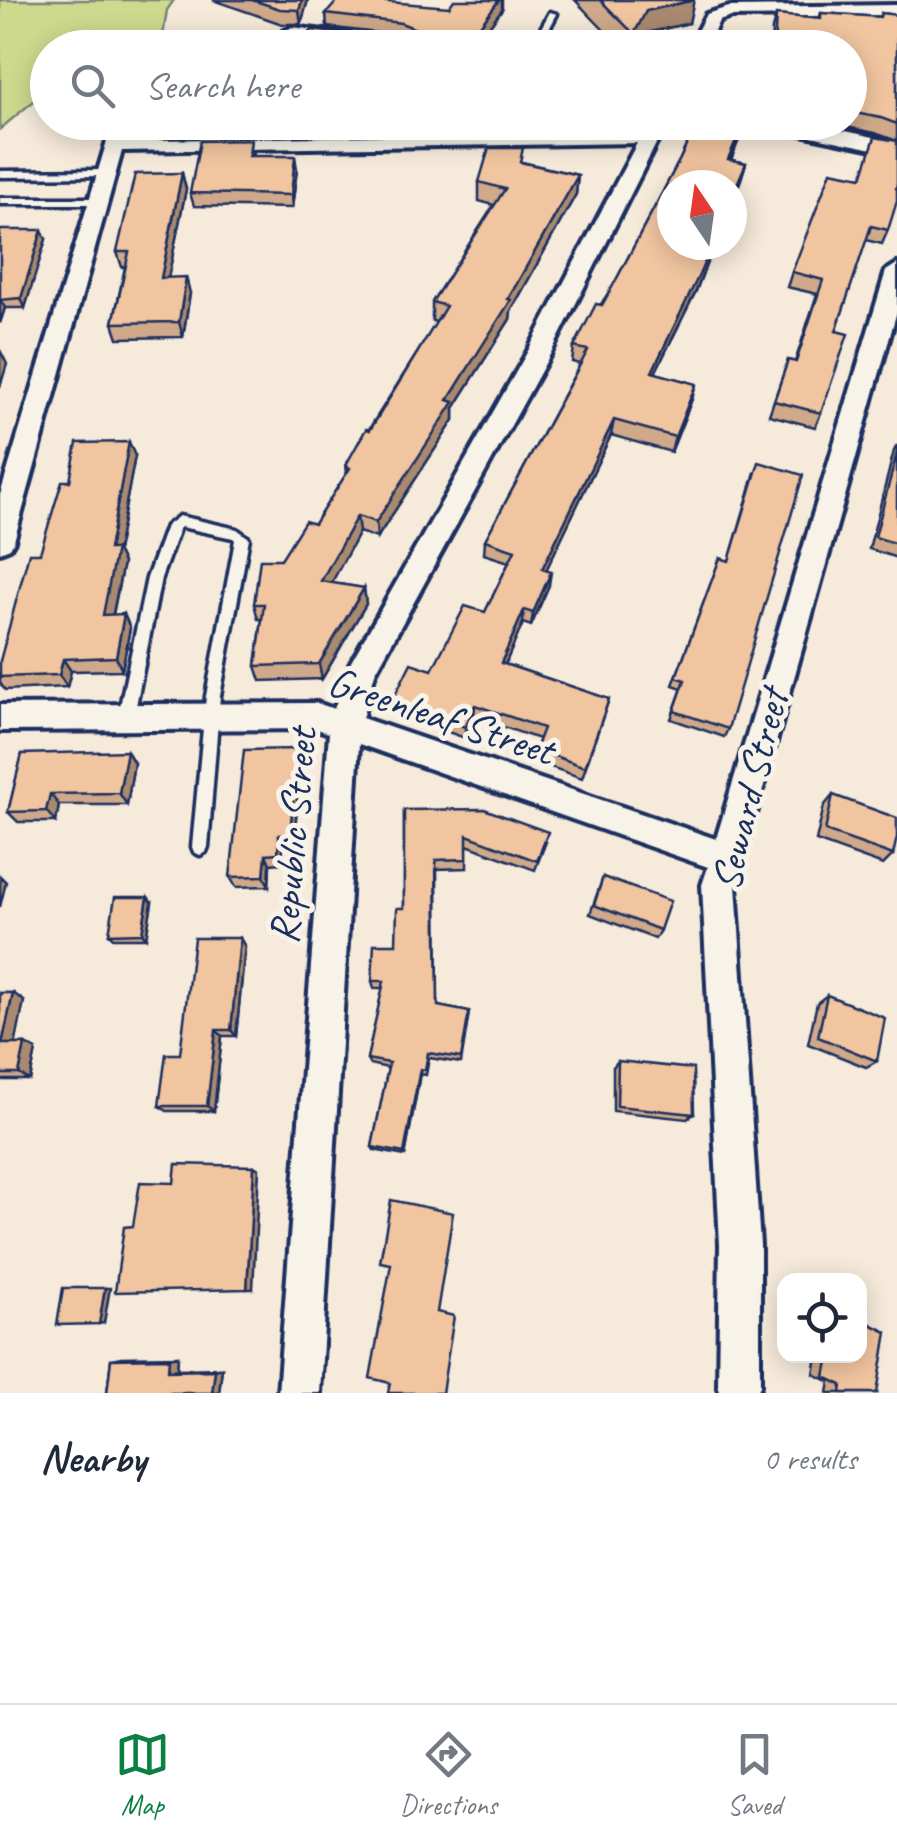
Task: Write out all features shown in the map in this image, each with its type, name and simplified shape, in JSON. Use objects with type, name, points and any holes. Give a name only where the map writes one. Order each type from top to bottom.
[{"type":"street","points":[[706,30],[712,18],[729,12],[897,10]]},
{"type":"street","points":[[0,542],[114,145],[123,140]]},
{"type":"street","points":[[114,145],[338,140]]},
{"type":"street","name":"Republic Street","points":[[299,1393],[345,724],[361,671],[541,349],[649,140]]},
{"type":"street","points":[[859,140],[897,148]]},
{"type":"street","name":"Seward Street","points":[[739,1385],[740,1245],[719,885],[897,271]]},
{"type":"street","name":"Greenleaf Street","points":[[0,718],[300,714],[345,724],[725,858]]},
{"type":"lane","points":[[544,30],[553,14]]},
{"type":"lane","points":[[0,174],[106,173]]},
{"type":"lane","points":[[0,201],[98,201]]},
{"type":"lane","points":[[126,716],[154,578],[173,526],[179,521],[242,538],[211,715],[200,847]]},
{"type":"green space","points":[[0,0],[174,0],[167,10],[164,30],[30,30],[30,104],[0,129]]},
{"type":"building","points":[[252,0],[302,0],[299,10]]},
{"type":"building","points":[[338,0],[449,7],[454,0],[499,0],[476,30],[416,30],[401,23],[326,14]]},
{"type":"building","points":[[600,0],[694,0],[646,11],[636,30],[630,30]]},
{"type":"building","points":[[821,13],[897,15],[897,124],[867,115],[867,30],[775,30],[776,15],[821,19]]},
{"type":"building","points":[[875,137],[897,141],[897,201],[888,230],[871,226],[836,331],[848,334],[821,413],[774,401],[788,360],[796,362],[823,280],[792,272],[831,171],[862,177]]},
{"type":"building","points":[[251,140],[249,156],[295,156],[291,195],[190,193],[200,141]]},
{"type":"building","points":[[689,140],[736,140],[728,159],[746,163],[743,170],[674,170]]},
{"type":"building","points":[[489,148],[523,148],[520,162],[578,175],[508,299],[511,300],[448,400],[454,402],[376,522],[357,516],[321,581],[364,588],[319,664],[256,666],[264,604],[254,604],[260,559],[281,559],[305,521],[314,524],[350,468],[346,465],[366,429],[370,430],[446,306],[432,302],[505,189],[479,182]]},
{"type":"building","points":[[182,173],[161,278],[186,277],[179,322],[113,323],[129,252],[117,252],[135,174]]},
{"type":"building","points":[[657,203],[657,260],[706,260],[652,372],[696,384],[675,437],[614,420],[542,569],[551,572],[533,613],[524,610],[501,663],[609,699],[585,767],[535,749],[543,728],[475,705],[465,727],[392,701],[411,663],[432,670],[465,606],[485,612],[515,550],[485,540],[588,350],[574,347],[596,304],[602,305]]},
{"type":"building","points":[[0,230],[42,230],[21,298],[0,300]]},
{"type":"building","points":[[129,442],[109,549],[116,549],[103,615],[124,614],[116,657],[63,659],[59,675],[0,677],[0,661],[29,553],[40,553],[62,481],[70,481],[77,443]]},
{"type":"building","points":[[897,453],[897,544],[875,537]]},
{"type":"building","points":[[759,462],[803,475],[728,729],[674,711],[685,680],[676,677],[720,558],[729,561]]},
{"type":"building","points":[[297,749],[290,835],[279,835],[278,853],[266,854],[264,876],[230,877],[244,750]]},
{"type":"building","points":[[127,751],[119,793],[50,794],[46,811],[8,812],[22,754]]},
{"type":"building","points":[[833,795],[897,818],[893,855],[825,831]]},
{"type":"building","points":[[484,809],[548,832],[537,861],[467,835],[467,859],[436,860],[438,1006],[469,1012],[461,1058],[428,1053],[425,1070],[420,1069],[404,1153],[372,1147],[389,1063],[367,1059],[384,981],[372,981],[374,944],[396,944],[397,908],[404,908],[404,810]]},
{"type":"building","points":[[603,877],[670,901],[660,930],[594,905]]},
{"type":"building","points":[[115,897],[148,897],[142,933],[109,934]]},
{"type":"building","points":[[194,938],[240,938],[231,1030],[216,1030],[207,1106],[159,1106],[166,1054],[180,1054]]},
{"type":"building","points":[[0,993],[13,993],[2,1044],[25,1044],[19,1074],[0,1074]]},
{"type":"building","points":[[827,995],[885,1018],[877,1061],[818,1037]]},
{"type":"building","points":[[618,1061],[693,1069],[694,1114],[617,1106]]},
{"type":"building","points":[[176,1164],[254,1166],[247,1289],[115,1292],[124,1227],[133,1226],[140,1182],[174,1183]]},
{"type":"building","points":[[391,1200],[453,1213],[437,1312],[454,1316],[442,1393],[388,1393],[390,1383],[370,1378],[391,1264],[380,1262]]},
{"type":"building","points":[[63,1288],[105,1288],[99,1324],[57,1325]]},
{"type":"building","points":[[867,1322],[887,1332],[877,1393],[841,1393],[842,1385],[825,1377],[828,1363],[867,1363]]},
{"type":"building","points":[[169,1358],[168,1371],[215,1370],[212,1393],[107,1393],[111,1359]]}]
